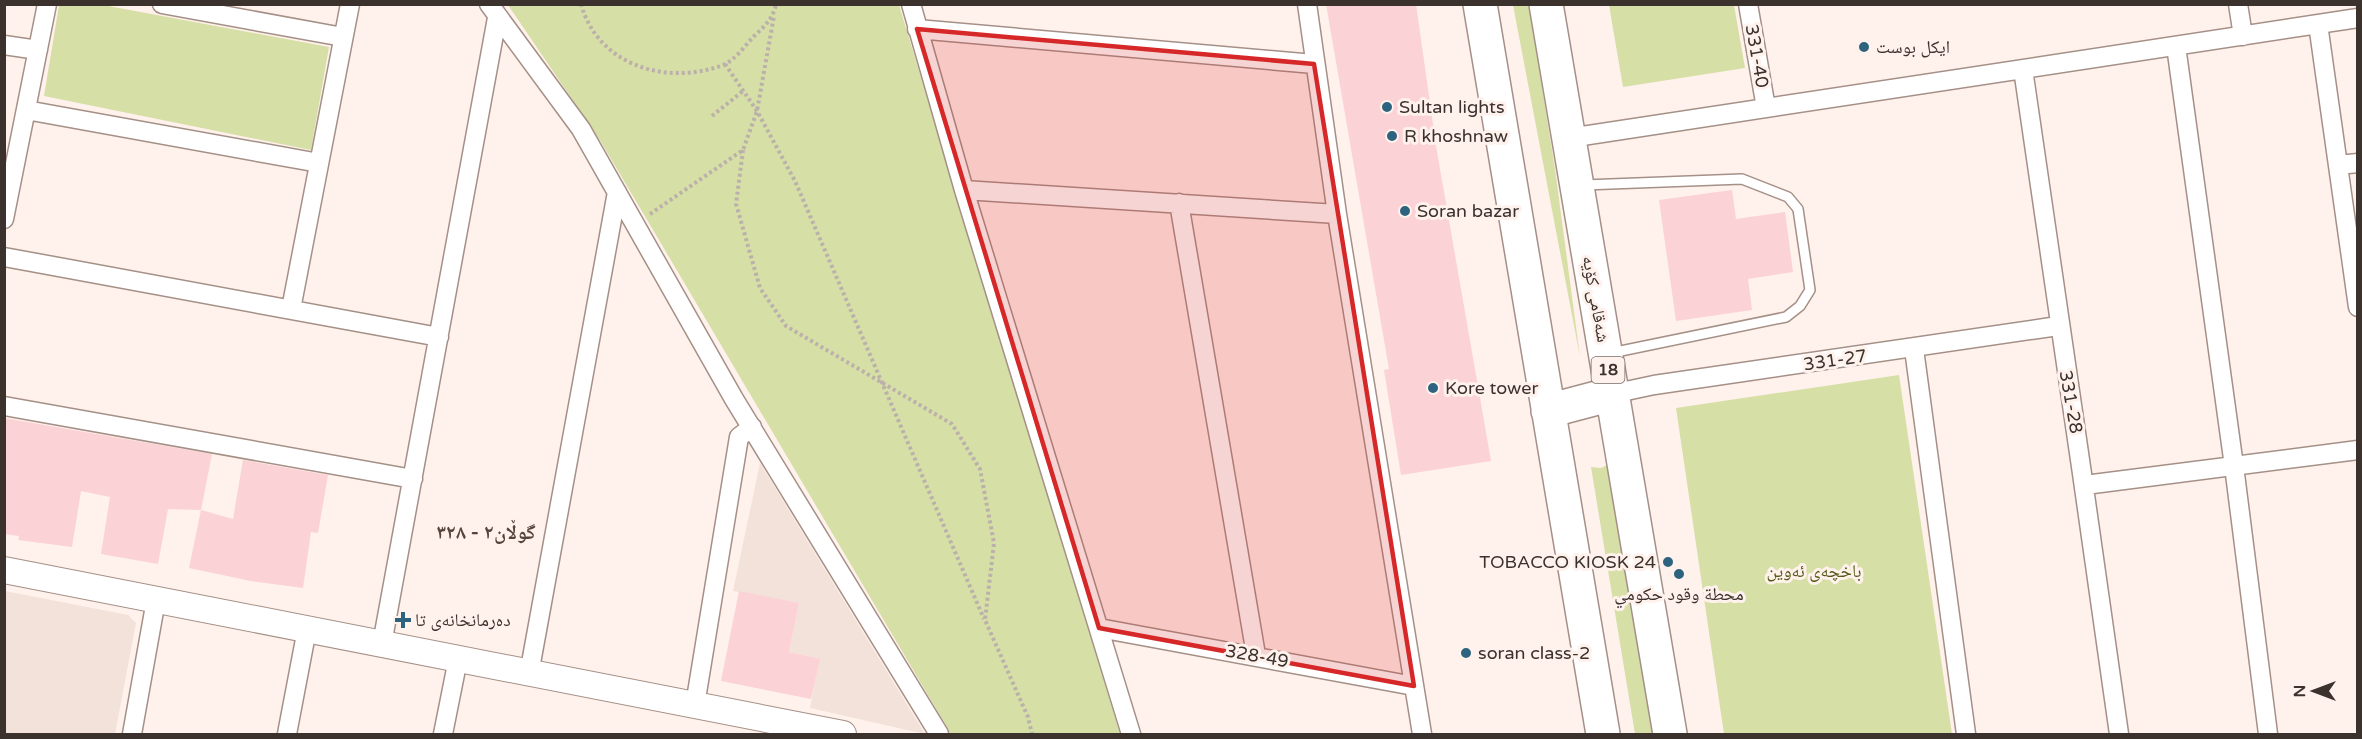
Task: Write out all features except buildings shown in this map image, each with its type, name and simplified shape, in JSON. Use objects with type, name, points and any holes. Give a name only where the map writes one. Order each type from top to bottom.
[{"type":"highway","points":[[1480,4],[1603,735]]},
{"type":"highway","name":"شەقامی کۆیە","points":[[1546,4],[1670,735]]},
{"type":"highway","points":[[1548,411],[1612,394]]},
{"type":"street","points":[[4,219],[47,4]]},
{"type":"street","points":[[162,4],[202,8],[343,37]]},
{"type":"street","points":[[291,309],[350,4]]},
{"type":"street","points":[[911,4],[964,190],[1131,735]]},
{"type":"street","points":[[1307,4],[1337,214],[1422,735]]},
{"type":"street","name":"331-40","points":[[1748,4],[1766,108]]},
{"type":"street","points":[[2238,4],[2242,36]]},
{"type":"street","points":[[493,11],[581,129],[752,427],[939,735]]},
{"type":"street","points":[[382,644],[439,337],[493,11]]},
{"type":"street","points":[[1569,138],[2358,18]]},
{"type":"street","points":[[2318,24],[2358,308]]},
{"type":"street","points":[[917,29],[1314,64]]},
{"type":"street","points":[[4,45],[38,50]]},
{"type":"street","points":[[2176,46],[2234,466],[2268,735]]},
{"type":"street","name":"331-28","points":[[2023,69],[2058,326],[2085,485],[2118,735]]},
{"type":"street","points":[[26,110],[319,163]]},
{"type":"street","points":[[2338,165],[2358,163]]},
{"type":"street","points":[[964,190],[1337,214]]},
{"type":"street","points":[[529,674],[617,192]]},
{"type":"street","points":[[1179,203],[1256,655]]},
{"type":"street","points":[[4,257],[439,337]]},
{"type":"street","name":"331-27","points":[[1612,394],[2058,326]]},
{"type":"street","points":[[1914,349],[1966,735]]},
{"type":"street","points":[[4,406],[413,479]]},
{"type":"street","points":[[695,705],[739,438],[752,427]]},
{"type":"street","points":[[2085,485],[2358,450]]},
{"type":"street","points":[[4,570],[843,735]]},
{"type":"street","points":[[132,735],[156,600]]},
{"type":"street","name":"328-49","points":[[1099,628],[1256,655],[1414,686]]},
{"type":"street","points":[[287,735],[307,629]]},
{"type":"street","points":[[443,735],[458,659]]},
{"type":"lane","points":[[1577,186],[1742,179],[1788,197],[1798,209],[1810,290],[1800,306],[1786,317],[1605,354]]},
{"type":"path","points":[[581,4],[585,19],[604,46],[630,64],[661,74],[693,72],[725,64],[774,16]]},
{"type":"path","points":[[776,4],[757,111],[743,150],[736,204],[760,288],[786,326],[952,424],[980,469],[994,543],[985,620]]},
{"type":"path","points":[[725,64],[757,111],[795,181],[1028,717],[1032,735]]},
{"type":"path","points":[[711,116],[743,91]]},
{"type":"path","points":[[637,223],[743,150]]},
{"type":"highlighted area","points":[[917,29],[1314,64],[1414,686],[1099,628]]},
{"type":"shaded area","points":[[760,463],[925,734],[810,708],[819,659],[789,652],[799,603],[733,591]]},
{"type":"shaded area","points":[[5,591],[128,615],[136,623],[115,734],[5,734]]},
{"type":"green space","points":[[59,5],[103,5],[329,47],[311,150],[44,96]]},
{"type":"green space","points":[[508,5],[899,5],[1120,734],[951,734],[601,142]]},
{"type":"green space","points":[[1513,5],[1529,5],[1555,169],[1580,357]]},
{"type":"green space","points":[[1609,5],[1734,5],[1745,68],[1623,87]]},
{"type":"green space","name":"باخچەی ئەوین","points":[[1899,375],[1952,734],[1724,734],[1676,408]]},
{"type":"green space","points":[[1611,463],[1653,734],[1635,734],[1591,467],[1601,468]]},
{"type":"place","name":"ايكل بوست","points":[[1864,47]]},
{"type":"place","name":"Sultan lights","points":[[1387,107]]},
{"type":"place","name":"R khoshnaw","points":[[1392,136]]},
{"type":"place","name":"Soran bazar","points":[[1405,211]]},
{"type":"place","name":"Kore tower","points":[[1433,388]]},
{"type":"place","name":"TOBACCO KIOSK 24","points":[[1668,562]]},
{"type":"place","name":"محطة وقود حكومي","points":[[1679,574]]},
{"type":"place","name":"دەرمانخانەی تا","points":[[403,620]]},
{"type":"place","name":"soran class-2","points":[[1466,653]]},
{"type":"district","name":"گوڵان٢ - ٣٢٨","points":[[486,533]]}]
